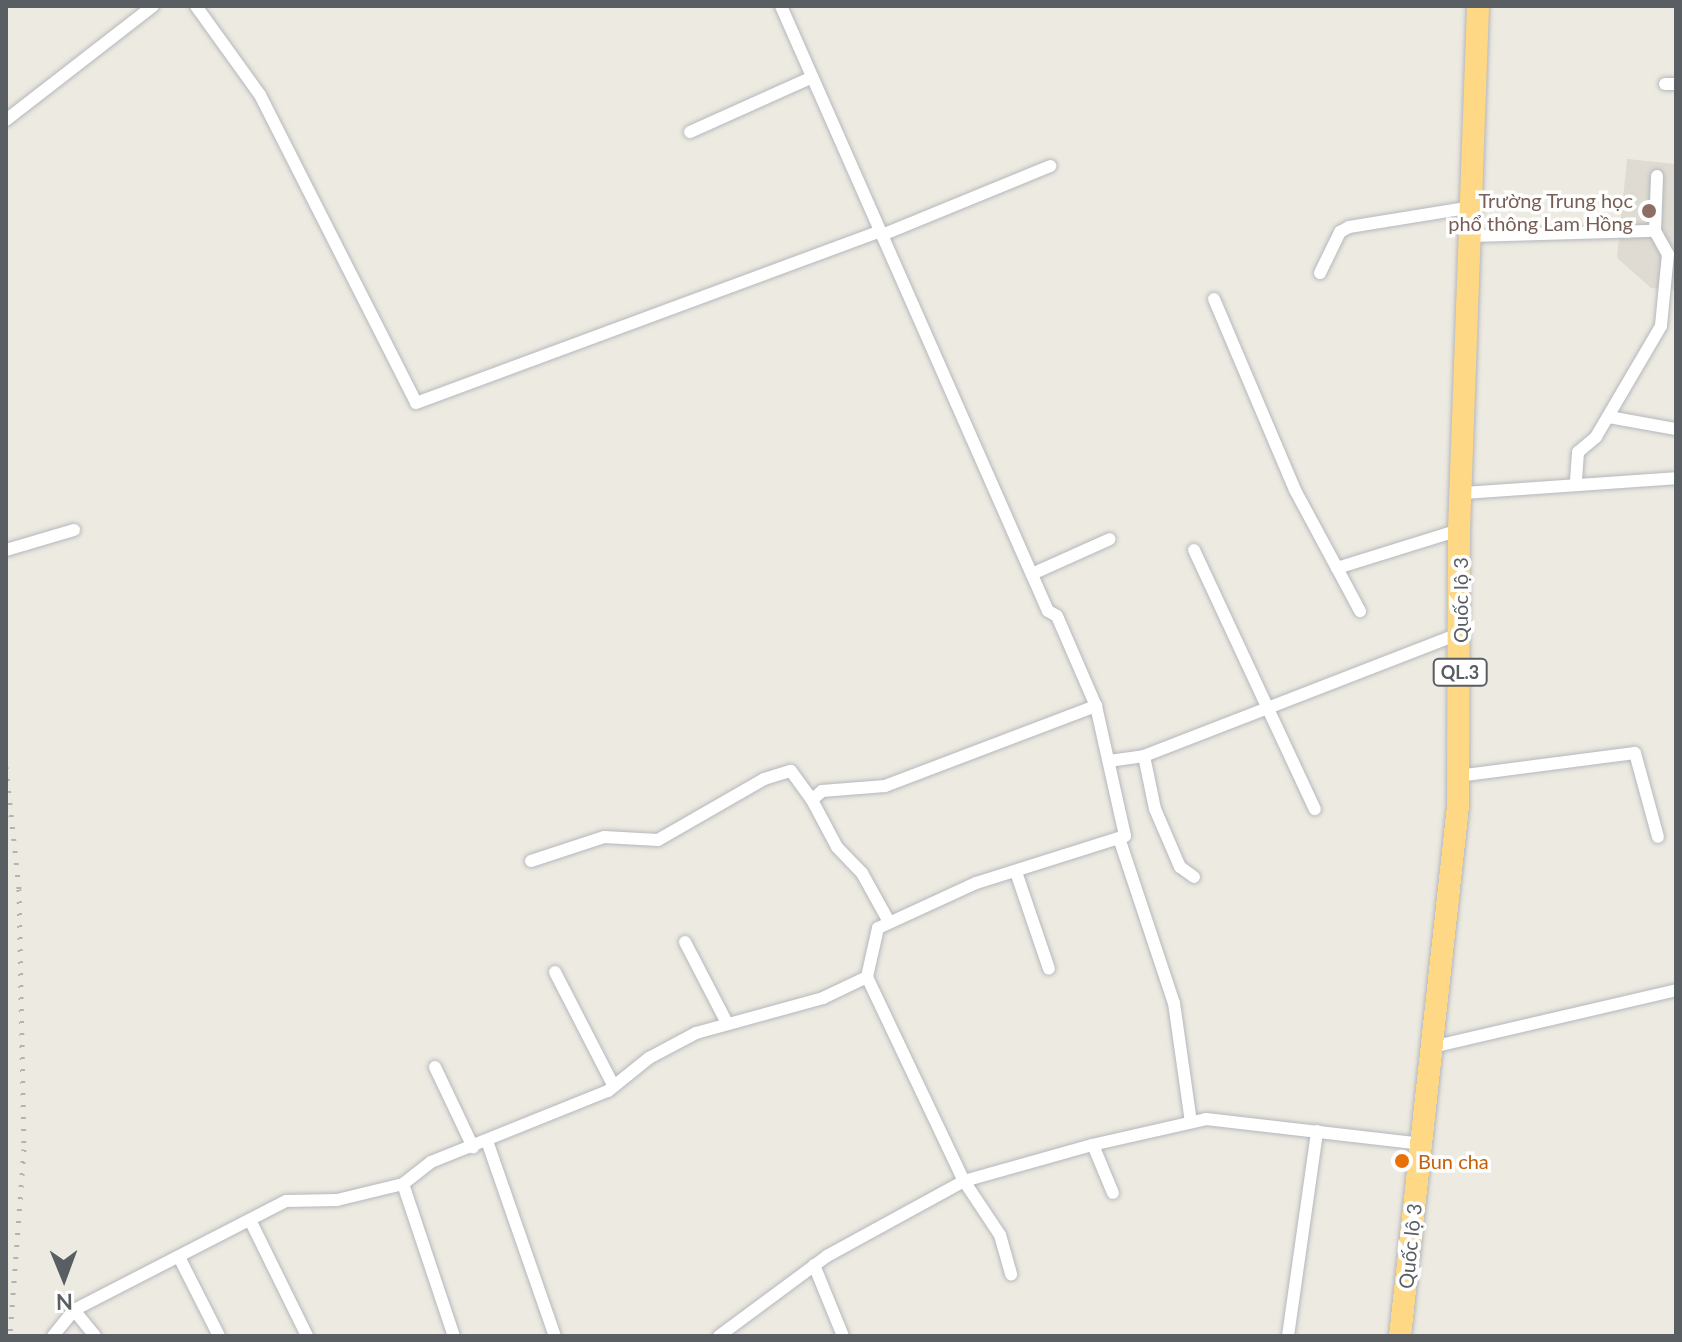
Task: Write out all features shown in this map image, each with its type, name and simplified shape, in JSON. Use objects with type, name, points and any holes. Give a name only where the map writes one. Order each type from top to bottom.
[{"type":"highway","name":"Quốc lộ 3","points":[[1400,1336],[1458,776],[1461,633],[1459,530],[1463,493],[1478,6]]},
{"type":"street","points":[[6,120],[153,6]]},
{"type":"street","points":[[196,6],[260,95],[416,403],[881,233],[1050,166]]},
{"type":"street","points":[[781,6],[810,78],[1048,611],[1057,616],[1096,706],[1125,836],[1120,841],[976,883],[888,920],[878,928],[867,977],[964,1181],[1000,1235],[1011,1274]]},
{"type":"street","points":[[690,132],[810,78]]},
{"type":"street","points":[[1576,483],[1578,452],[1609,417],[1661,326],[1668,254],[1655,231],[1657,176]]},
{"type":"street","points":[[1320,273],[1340,232],[1349,227],[1472,207]]},
{"type":"street","points":[[1471,236],[1655,231]]},
{"type":"street","points":[[1214,299],[1295,490],[1360,611]]},
{"type":"street","points":[[1661,326],[1676,331]]},
{"type":"street","points":[[1609,417],[1676,429]]},
{"type":"street","points":[[1463,493],[1676,478]]},
{"type":"street","points":[[6,550],[74,530]]},
{"type":"street","points":[[1337,568],[1459,530]]},
{"type":"street","points":[[1032,574],[1110,539]]},
{"type":"street","points":[[1194,550],[1315,809]]},
{"type":"street","points":[[1109,761],[1144,756],[1461,633]]},
{"type":"street","points":[[812,800],[822,791],[885,786],[1096,706]]},
{"type":"street","points":[[1458,776],[1635,753],[1658,837]]},
{"type":"street","points":[[1144,756],[1155,809],[1180,867],[1194,877]]},
{"type":"street","points":[[531,861],[604,837],[658,840],[764,779],[791,771],[812,800],[837,847],[862,873],[888,920]]},
{"type":"street","points":[[1120,841],[1174,1003],[1191,1122]]},
{"type":"street","points":[[1016,872],[1049,969]]},
{"type":"street","points":[[685,942],[727,1023]]},
{"type":"street","points":[[555,972],[613,1085]]},
{"type":"street","points":[[53,1336],[74,1310],[180,1259],[286,1201],[337,1200],[403,1184],[431,1162],[473,1147],[613,1085],[649,1058],[727,1023],[823,998],[867,977]]},
{"type":"street","points":[[1432,1047],[1676,990]]},
{"type":"street","points":[[435,1067],[473,1147]]},
{"type":"street","points":[[719,1336],[814,1265],[964,1181],[1093,1145],[1206,1119],[1421,1144]]},
{"type":"street","points":[[1288,1336],[1317,1131]]},
{"type":"street","points":[[487,1141],[555,1336]]},
{"type":"street","points":[[1093,1145],[1113,1193]]},
{"type":"street","points":[[403,1184],[454,1336]]},
{"type":"street","points":[[251,1222],[307,1336]]},
{"type":"street","points":[[180,1259],[219,1336]]},
{"type":"street","points":[[814,1265],[843,1336]]},
{"type":"street","points":[[74,1310],[95,1336]]},
{"type":"shaded area","name":"Trường Trung học phổ thông Lam Hồng","points":[[1627,159],[1676,164],[1676,290],[1651,288],[1617,258]]},
{"type":"railway","points":[[6,767],[19,889],[24,1149],[10,1336]]},
{"type":"place","name":"Trường Trung học phổ thông Lam Hồng","points":[[1649,211]]},
{"type":"place","name":"Bun cha","points":[[1402,1161]]}]
